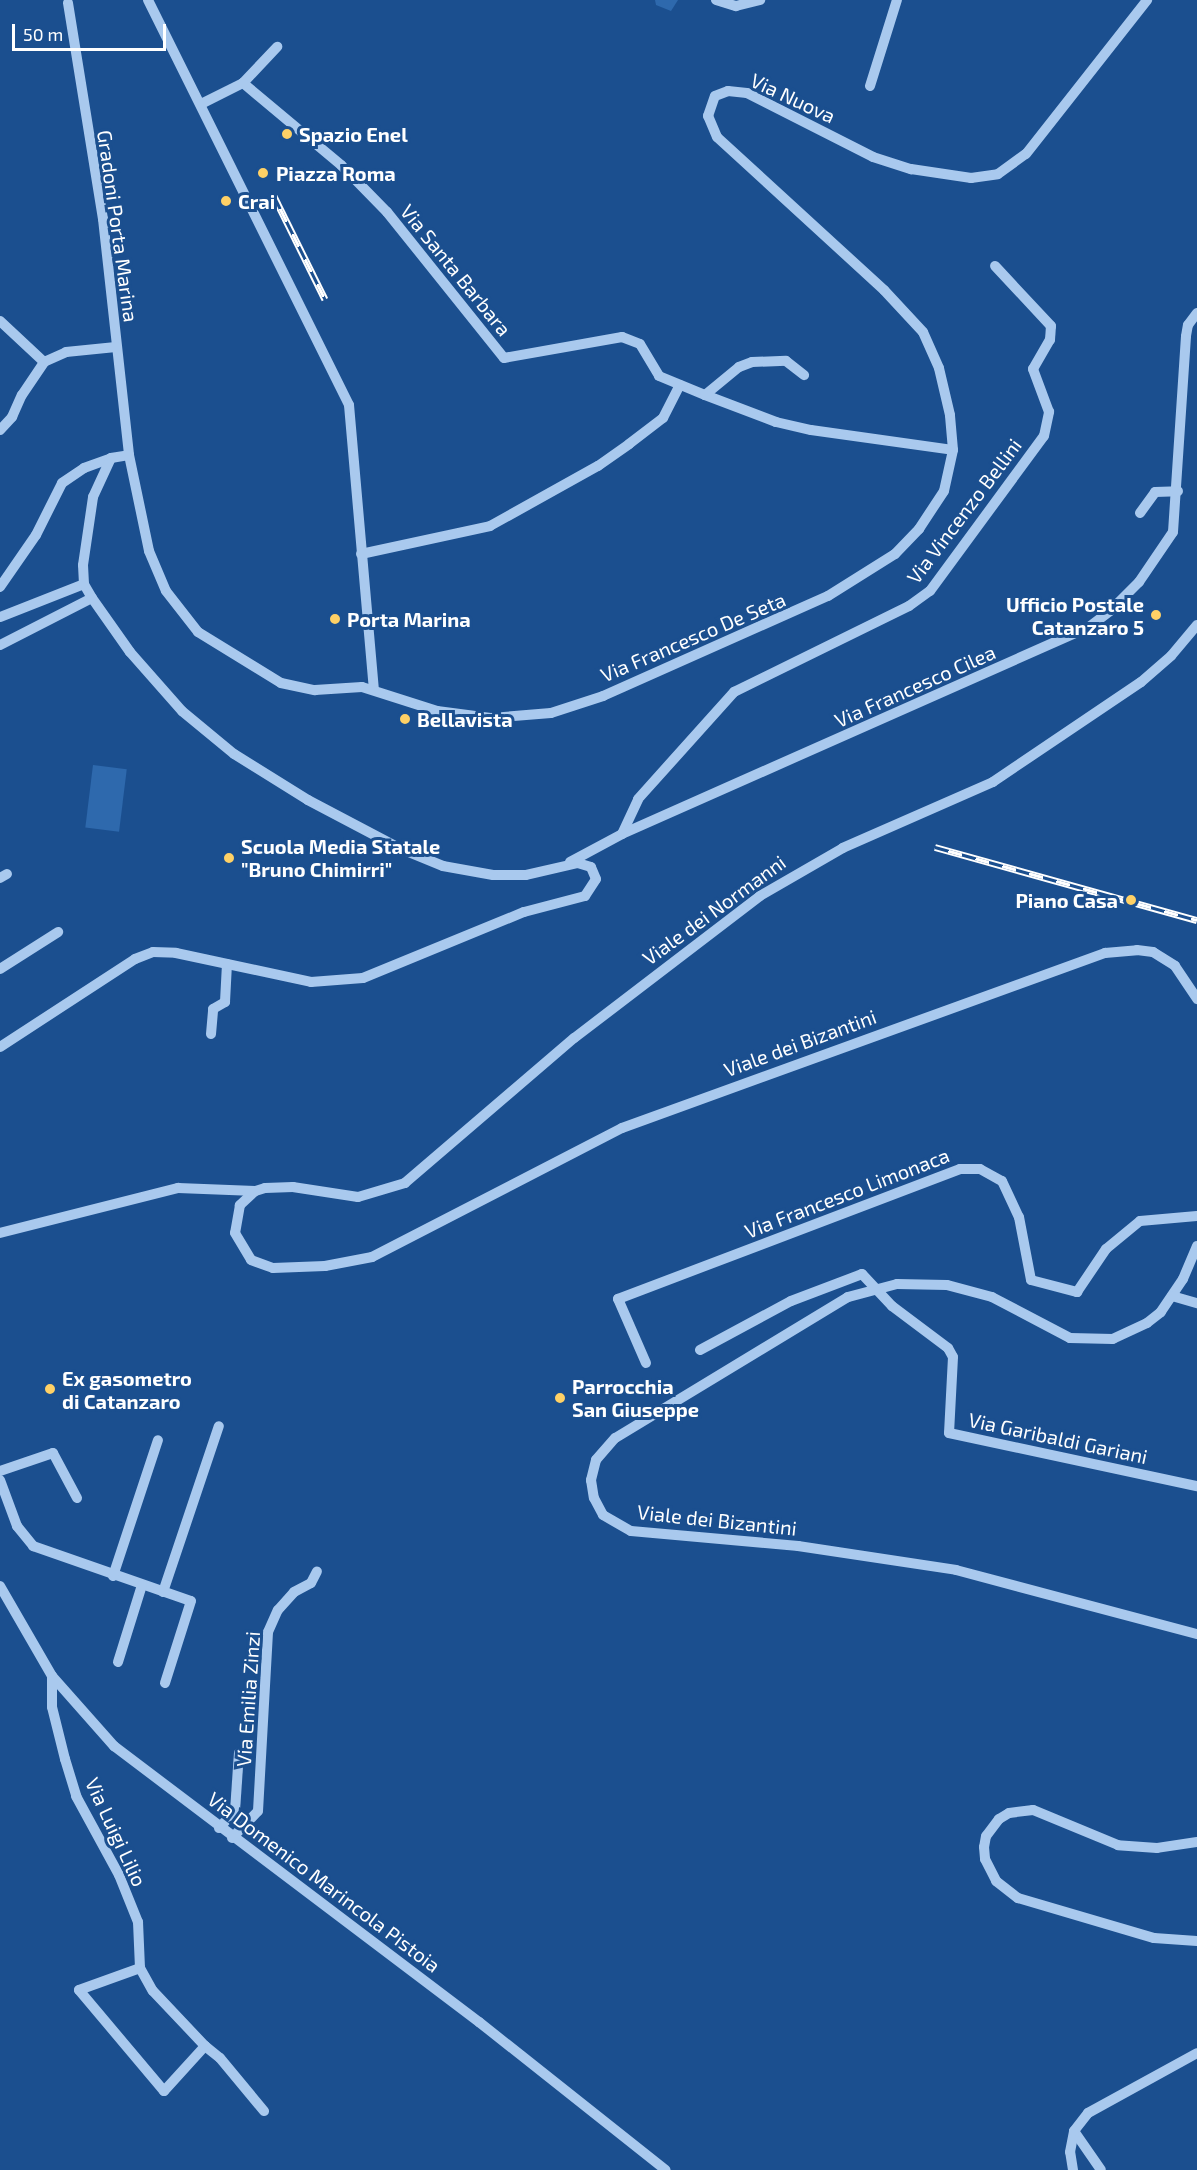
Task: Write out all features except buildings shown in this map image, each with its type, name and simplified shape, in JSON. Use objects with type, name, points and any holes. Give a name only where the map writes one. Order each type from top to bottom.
[{"type":"street","points":[[148,0],[203,103],[349,405],[374,690]]},
{"type":"street","points":[[716,0],[736,6],[759,0]]},
{"type":"street","points":[[870,86],[897,0]]},
{"type":"street","name":"Via Nuova","points":[[953,450],[944,387],[923,332],[884,290],[724,145],[708,122],[711,102],[721,93],[747,93],[873,157],[911,170],[970,178],[998,174],[1026,154],[1147,0]]},
{"type":"street","name":"Gradoni Porta Marina","points":[[68,3],[104,219],[129,455],[158,573],[178,609],[198,632],[281,683],[315,690],[374,690]]},
{"type":"street","points":[[203,103],[243,83],[277,47]]},
{"type":"street","name":"Via Santa Barbara","points":[[243,83],[341,165],[387,212],[504,358],[622,337],[640,344],[659,376],[680,384]]},
{"type":"street","name":"Via Vincenzo Bellini","points":[[622,834],[638,799],[734,692],[909,606],[930,591],[1044,436],[1049,412],[1033,369],[1050,340],[1051,326],[995,266]]},
{"type":"street","name":"Via Francesco Cilea","points":[[567,864],[622,834],[1089,627],[1139,582],[1168,544],[1178,491],[1186,336],[1188,325],[1197,313]]},
{"type":"street","points":[[0,321],[44,362]]},
{"type":"street","points":[[0,430],[12,417],[22,395],[44,362],[66,352],[116,347]]},
{"type":"street","points":[[705,395],[739,367],[752,362],[786,361],[804,375]]},
{"type":"street","points":[[361,554],[490,526],[598,466],[637,437],[667,413],[680,384],[776,422],[823,433],[953,450]]},
{"type":"street","name":"Via Francesco De Seta","points":[[374,690],[437,711],[491,718],[551,713],[624,687],[776,622],[828,596],[895,554],[919,529],[944,491],[953,450]]},
{"type":"street","points":[[0,586],[36,535],[62,483],[84,468],[111,458],[129,455]]},
{"type":"street","points":[[0,1047],[135,959],[153,952],[226,964],[311,982],[363,978],[524,912],[590,892],[596,879],[591,867],[567,864],[526,875],[493,875],[454,868],[399,848],[308,800],[234,754],[182,711],[130,652],[84,584],[89,515],[101,472],[111,458]]},
{"type":"street","points":[[1140,513],[1155,492],[1178,491]]},
{"type":"street","points":[[0,616],[84,584]]},
{"type":"street","points":[[0,645],[93,598]]},
{"type":"street","name":"Viale dei Normanni","points":[[0,1233],[178,1188],[255,1191],[293,1187],[358,1197],[405,1183],[574,1038],[760,896],[843,848],[993,782],[1141,682],[1171,656],[1197,625]]},
{"type":"street","points":[[0,969],[58,932]]},
{"type":"street","name":"Viale dei Bizantini","points":[[255,1191],[240,1205],[234,1224],[238,1243],[251,1260],[286,1269],[348,1262],[393,1247],[622,1128],[1105,953],[1123,950],[1153,952],[1175,966],[1197,999]]},
{"type":"street","points":[[210,1034],[213,1009],[225,1002],[226,964]]},
{"type":"street","name":"Via Francesco Limonaca","points":[[646,1363],[618,1299],[960,1169],[980,1169],[1002,1181],[1019,1217],[1031,1281],[1077,1292],[1106,1249],[1140,1221],[1197,1216]]},
{"type":"street","name":"Viale dei Bizantini","points":[[1197,1246],[1172,1296],[1161,1312],[1130,1333],[1113,1339],[1083,1341],[1057,1333],[1010,1305],[971,1290],[921,1283],[874,1288],[828,1306],[615,1438],[596,1460],[591,1480],[594,1498],[603,1515],[632,1530],[798,1546],[956,1570],[1197,1634]]},
{"type":"street","points":[[700,1350],[791,1301],[825,1287],[862,1274],[874,1288]]},
{"type":"street","name":"Via Garibaldi Gariani","points":[[874,1288],[928,1336],[948,1348],[953,1357],[949,1432],[1197,1486]]},
{"type":"street","points":[[1172,1296],[1197,1303]]},
{"type":"street","points":[[163,1592],[219,1426]]},
{"type":"street","points":[[113,1576],[158,1440]]},
{"type":"street","points":[[0,1471],[53,1453],[78,1498]]},
{"type":"street","points":[[0,1480],[17,1526],[33,1546],[113,1576],[192,1601],[165,1683]]},
{"type":"street","name":"Via Emilia Zinzi","points":[[232,1838],[258,1811],[268,1632],[278,1610],[294,1593],[311,1582],[317,1570]]},
{"type":"street","points":[[118,1662],[142,1585]]},
{"type":"street","name":"Via Domenico Marincola Pistoia","points":[[0,1586],[52,1676],[114,1746],[232,1838],[479,2022],[666,2170]]},
{"type":"street","name":"Via Luigi Lilio","points":[[52,1676],[52,1707],[76,1796],[119,1875],[138,1922],[140,1968],[153,1992],[205,2046],[220,2058],[264,2111]]},
{"type":"street","points":[[219,1828],[235,1811],[239,1753]]},
{"type":"street","points":[[1197,1842],[1157,1848],[1118,1845],[1033,1810],[1009,1813],[999,1819],[986,1836],[984,1847],[996,1881],[1018,1898],[1154,1938],[1197,1941]]},
{"type":"street","points":[[140,1968],[79,1990],[164,2091],[205,2046]]},
{"type":"street","points":[[1073,2170],[1070,2152],[1074,2131],[1088,2113],[1197,2053]]},
{"type":"street","points":[[1074,2131],[1101,2170]]},
{"type":"shaded area","points":[[655,0],[678,0],[671,11],[656,5]]},
{"type":"shaded area","points":[[93,765],[127,769],[119,832],[85,828]]},
{"type":"railway","points":[[274,196],[325,299]]},
{"type":"railway","points":[[935,847],[1197,920]]},
{"type":"place","name":"Spazio Enel","points":[[287,134]]},
{"type":"place","name":"Piazza Roma","points":[[263,173]]},
{"type":"place","name":"Crai","points":[[226,201]]},
{"type":"place","name":"Ufficio Postale Catanzaro 5","points":[[1156,615]]},
{"type":"place","name":"Porta Marina","points":[[335,619]]},
{"type":"place","name":"Bellavista","points":[[405,719]]},
{"type":"place","name":"Scuola Media Statale \"Bruno Chimirri\"","points":[[229,858]]},
{"type":"place","name":"Piano Casa","points":[[1131,900]]},
{"type":"place","name":"Ex gasometro di Catanzaro","points":[[50,1389]]},
{"type":"place","name":"Parrocchia San Giuseppe","points":[[560,1398]]}]
